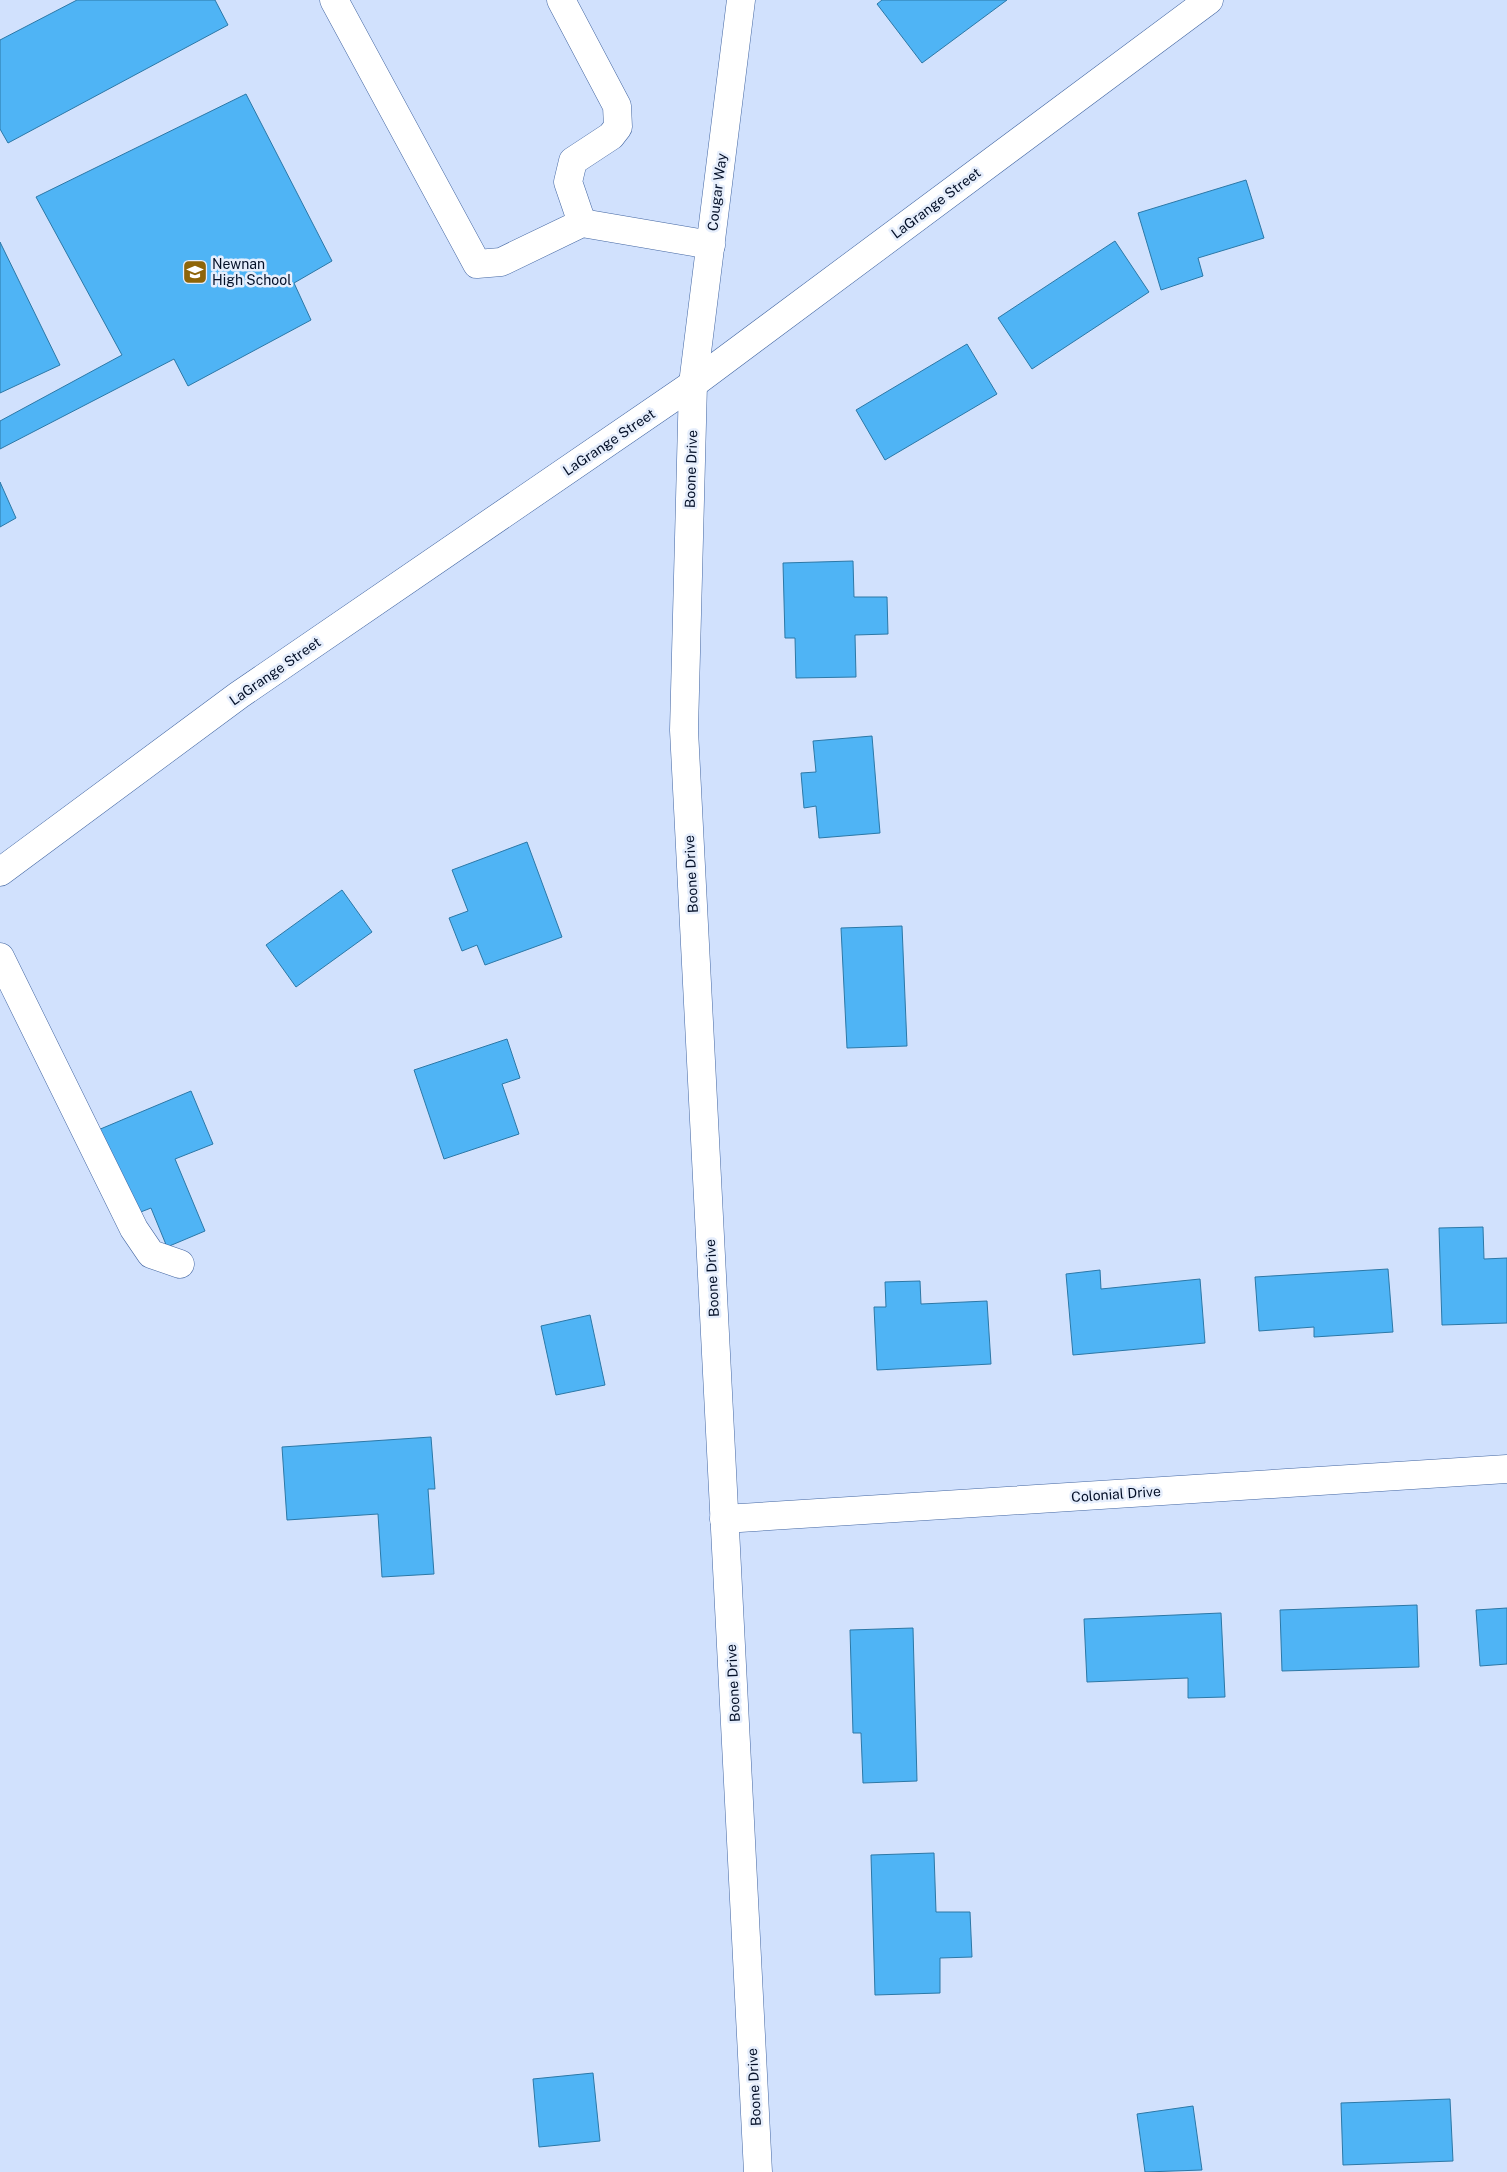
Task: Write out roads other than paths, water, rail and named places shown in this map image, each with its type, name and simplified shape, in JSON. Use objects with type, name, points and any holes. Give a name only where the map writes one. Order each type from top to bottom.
[{"type":"street","points":[[334,0],[478,264],[501,262],[582,223],[710,245]]},
{"type":"street","points":[[561,0],[617,106],[618,127],[612,136],[573,161],[568,182],[582,223]]},
{"type":"street","name":"Cougar Way","points":[[693,384],[741,0]]},
{"type":"street","name":"LaGrange Street","points":[[0,872],[239,695],[693,384],[1209,0]]},
{"type":"street","name":"Boone Drive","points":[[693,384],[684,730],[758,2172]]},
{"type":"street","points":[[0,957],[134,1229],[151,1254],[180,1264]]},
{"type":"street","name":"Colonial Drive","points":[[724,1519],[1507,1469]]},
{"type":"place","name":"Newnan High School","points":[[195,272]]}]
